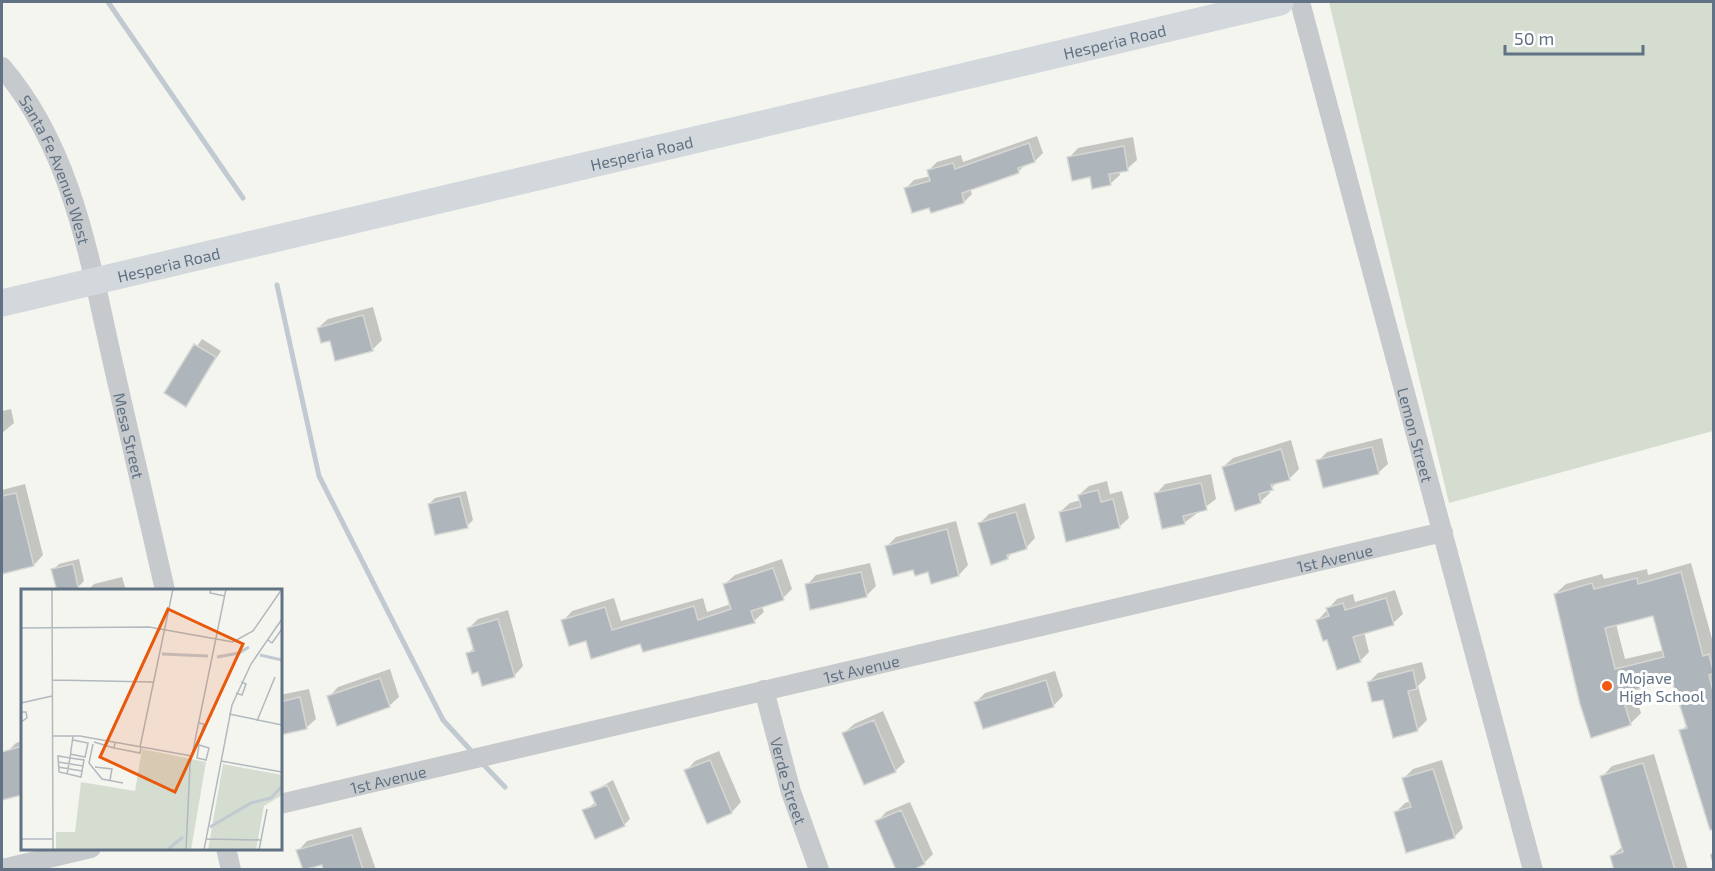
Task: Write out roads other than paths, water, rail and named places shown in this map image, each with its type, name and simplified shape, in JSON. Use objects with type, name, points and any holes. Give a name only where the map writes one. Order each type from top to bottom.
[{"type":"main road","name":"Hesperia Road","points":[[2,303],[1280,2]]},
{"type":"street","name":"Lemon Street","points":[[1300,2],[1533,870]]},
{"type":"street","name":"Santa Fe Avenue West","points":[[2,68],[30,105],[51,143],[69,187],[94,281]]},
{"type":"street","name":"Mesa Street","points":[[94,281],[165,589]]},
{"type":"street","name":"1st Avenue","points":[[282,804],[1443,532]]},
{"type":"street","name":"Verde Street","points":[[764,690],[791,792],[819,870]]},
{"type":"street","points":[[2,869],[87,850]]},
{"type":"street","points":[[226,850],[231,870]]},
{"type":"waterway","points":[[108,2],[243,198]]},
{"type":"waterway","points":[[277,285],[319,476],[443,720],[475,755]]},
{"type":"waterway","points":[[481,762],[505,787]]},
{"type":"place","name":"Mojave High School","points":[[1607,686]]}]
